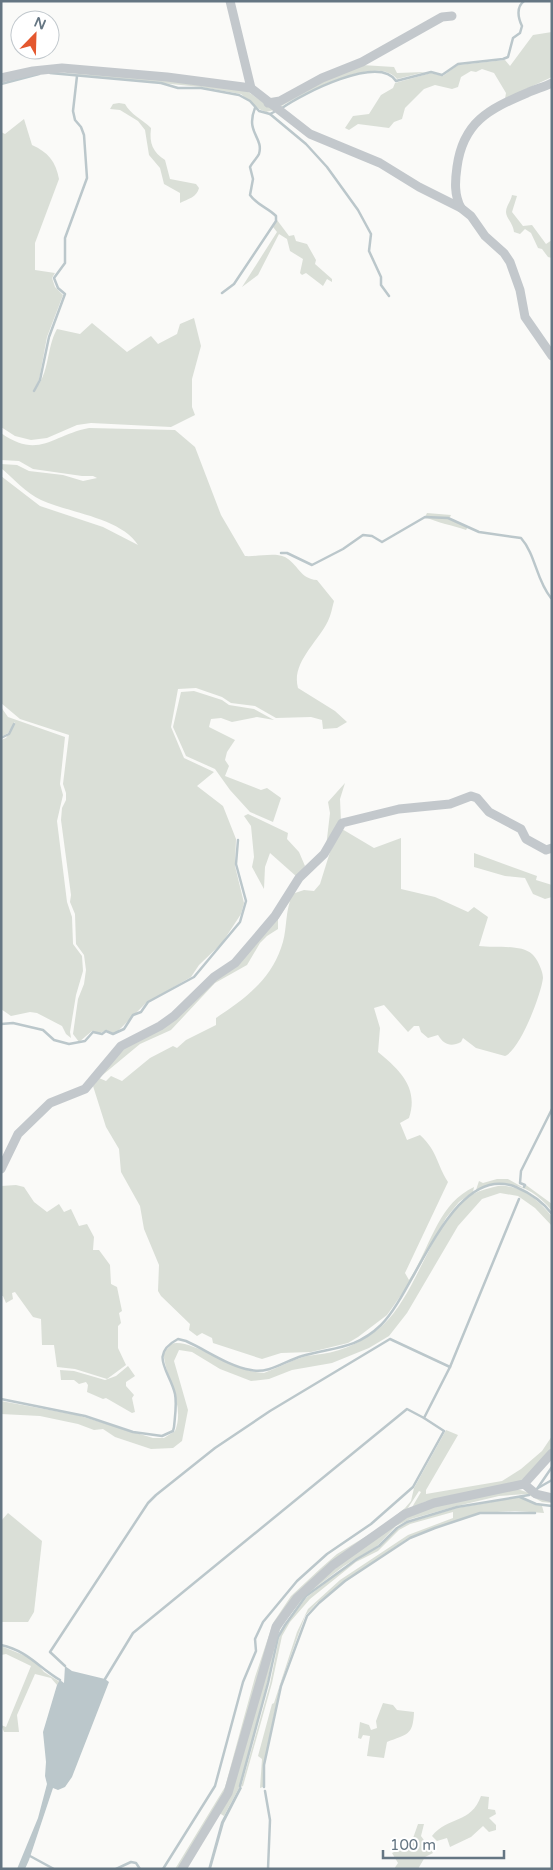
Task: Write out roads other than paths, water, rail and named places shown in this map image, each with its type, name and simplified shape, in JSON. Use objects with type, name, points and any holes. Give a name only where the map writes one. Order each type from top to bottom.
[{"type":"street","points":[[230,1],[251,88]]},
{"type":"street","points":[[268,103],[280,100],[322,78],[362,62],[442,17],[452,16]]},
{"type":"street","points":[[1,78],[33,71],[62,68],[166,77],[251,88],[310,134],[380,163],[419,187],[461,208],[471,216],[485,236],[504,253],[510,262],[520,290],[525,317],[552,356]]},
{"type":"street","points":[[461,208],[456,198],[459,153],[462,144],[477,121],[490,110],[552,82]]},
{"type":"street","points":[[1,1169],[18,1134],[50,1104],[85,1089],[121,1046],[160,1026],[174,1016],[214,977],[235,963],[275,916],[299,878],[324,854],[342,823],[400,809],[450,804],[471,796],[478,798],[489,812],[520,829],[526,839],[546,850],[552,848]]},
{"type":"street","points":[[182,1869],[228,1792],[276,1627],[297,1598],[333,1565],[405,1514],[434,1502],[524,1484],[552,1453]]},
{"type":"street","points":[[524,1484],[536,1494],[552,1498]]},
{"type":"waterway","points":[[282,108],[322,86],[358,74],[374,72],[387,74],[396,81],[431,72],[442,75],[458,64],[508,57],[513,38],[520,33],[522,26],[518,13],[521,3],[524,1]]},
{"type":"waterway","points":[[50,73],[161,83],[178,88],[201,88],[239,95],[250,101],[259,111],[270,114],[274,112]]},
{"type":"waterway","points":[[1,84],[39,74]]},
{"type":"waterway","points":[[34,391],[40,380],[49,337],[65,294],[58,288],[54,278],[65,263],[65,238],[87,178],[84,135],[81,127],[75,120],[73,111],[77,76]]},
{"type":"waterway","points":[[222,293],[234,284],[276,221],[276,216],[250,195],[253,179],[250,167],[259,154],[260,148],[252,123],[255,108]]},
{"type":"waterway","points":[[270,114],[306,144],[327,167],[358,210],[371,234],[369,251],[381,277],[381,285],[389,296]]},
{"type":"waterway","points":[[281,553],[287,553],[312,565],[343,549],[363,535],[372,536],[382,542],[425,517],[448,518],[479,532],[521,538],[530,552],[542,583],[551,598]]},
{"type":"waterway","points":[[1,738],[9,734],[14,724]]},
{"type":"waterway","points":[[1,1024],[13,1023],[43,1030],[54,1040],[69,1044],[85,1041],[93,1032],[102,1034],[106,1031],[113,1034],[124,1029],[133,1015],[141,1012],[148,1002],[194,977],[240,922],[246,901],[236,864],[238,840]]},
{"type":"waterway","points":[[524,1187],[525,1185],[520,1183],[521,1171],[552,1109]]},
{"type":"waterway","points":[[1,1399],[85,1416],[133,1432],[162,1436],[173,1431],[176,1406],[175,1394],[163,1364],[163,1357],[164,1351],[178,1339],[186,1341],[234,1365],[258,1371],[271,1369],[302,1356],[353,1343],[362,1339],[381,1325],[394,1308],[454,1210],[473,1193],[493,1184],[516,1187],[536,1198],[552,1214]]},
{"type":"waterway","points":[[105,1679],[133,1633],[407,1409],[424,1418],[450,1367],[519,1199]]},
{"type":"waterway","points":[[65,1666],[50,1652],[148,1503],[215,1448],[270,1411],[390,1339],[450,1367]]},
{"type":"waterway","points":[[163,1869],[215,1786],[243,1682],[256,1651],[255,1639],[263,1622],[297,1581],[327,1554],[371,1524],[413,1487],[444,1431],[424,1418]]},
{"type":"waterway","points":[[537,1489],[552,1467]]},
{"type":"waterway","points":[[538,1488],[552,1480]]},
{"type":"waterway","points":[[240,1786],[268,1683],[278,1637],[306,1596],[357,1559],[379,1546],[397,1528],[407,1522],[457,1507],[529,1495]]},
{"type":"waterway","points":[[520,1497],[536,1504],[552,1506]]},
{"type":"waterway","points":[[264,1787],[264,1765],[281,1686],[307,1616],[319,1603],[345,1581],[410,1538],[480,1513],[535,1513]]},
{"type":"waterway","points":[[1,1645],[26,1655],[60,1680]]},
{"type":"waterway","points":[[265,1791],[270,1820],[268,1869]]},
{"type":"waterway","points":[[30,1856],[54,1869]]},
{"type":"waterway","points":[[116,1869],[131,1862],[136,1863],[140,1869]]}]
